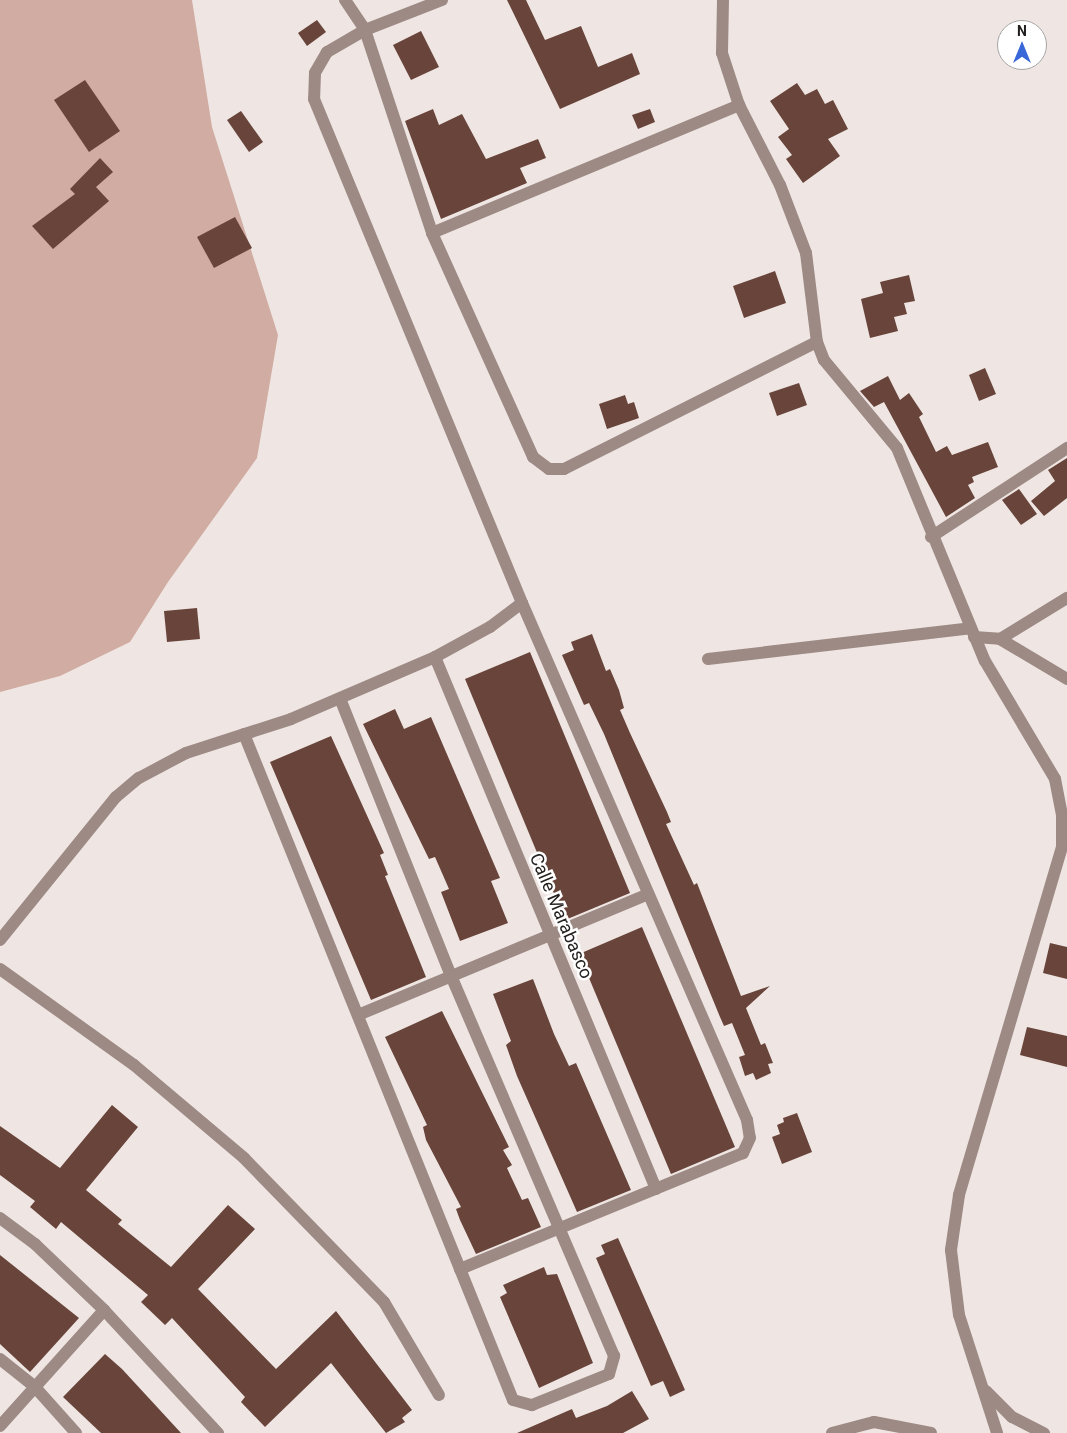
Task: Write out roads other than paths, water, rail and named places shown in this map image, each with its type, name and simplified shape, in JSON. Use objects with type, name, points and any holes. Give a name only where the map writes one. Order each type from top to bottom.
[{"type":"street","points":[[345,0],[365,30],[432,233],[533,457],[549,469],[564,469],[817,342]]},
{"type":"street","points":[[442,0],[365,30],[327,52],[315,73],[314,99],[522,603],[747,1120],[750,1138],[743,1153],[460,1269]]},
{"type":"street","points":[[723,0],[722,53],[739,105],[780,185],[806,253],[817,342],[824,360],[897,448],[931,537],[972,633],[1055,779],[1062,814],[1062,848],[959,1195],[952,1241],[959,1315],[997,1433]]},
{"type":"street","points":[[432,233],[739,105]]},
{"type":"street","points":[[931,537],[1067,448]]},
{"type":"street","points":[[1000,639],[1067,598]]},
{"type":"street","points":[[0,940],[116,798],[139,778],[186,753],[244,734],[340,698],[435,657],[490,627],[522,603]]},
{"type":"street","points":[[708,659],[972,633],[1000,639],[1067,679]]},
{"type":"street","name":"Calle Marabasco","points":[[435,657],[549,935],[656,1188]]},
{"type":"street","points":[[244,734],[513,1400],[532,1405],[609,1374],[614,1356],[451,976],[340,698]]},
{"type":"street","points":[[358,1015],[648,894]]},
{"type":"street","points":[[0,969],[134,1065],[244,1158],[384,1302],[439,1395]]},
{"type":"street","points":[[0,1218],[34,1244],[104,1310],[218,1433]]},
{"type":"street","points":[[0,1426],[104,1310]]},
{"type":"street","points":[[0,1359],[34,1386],[76,1433]]},
{"type":"street","points":[[984,1389],[1012,1417],[1042,1433]]},
{"type":"street","points":[[838,1432],[874,1422],[931,1433]]}]
